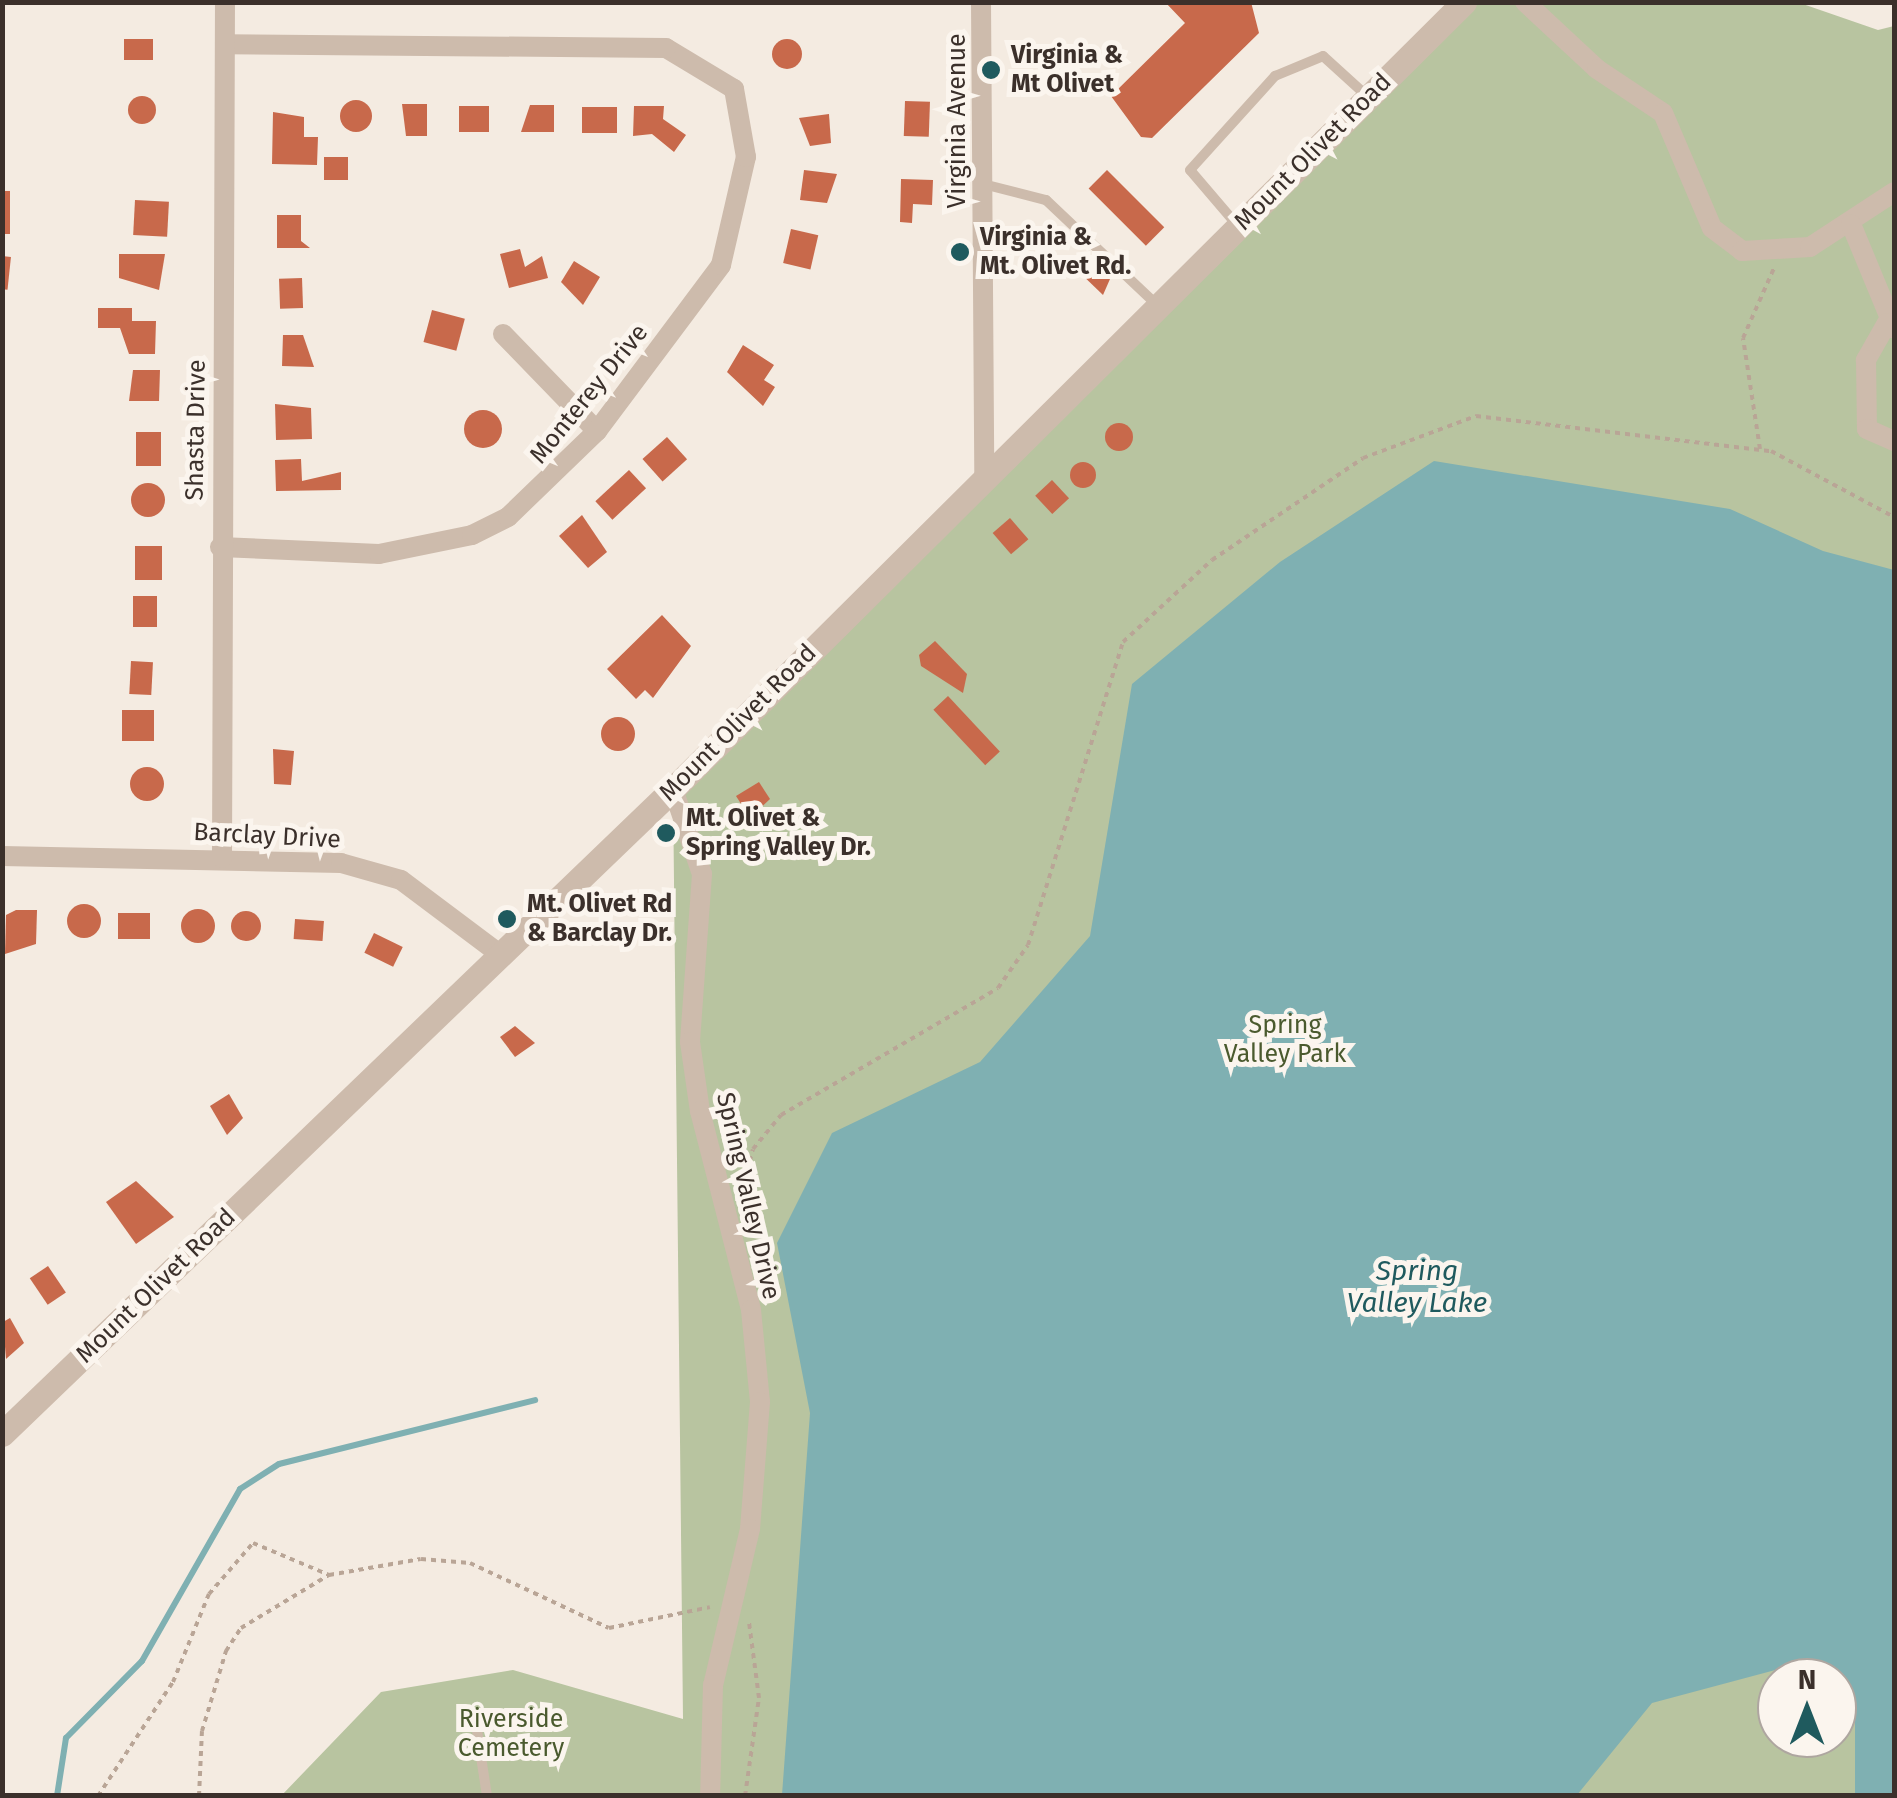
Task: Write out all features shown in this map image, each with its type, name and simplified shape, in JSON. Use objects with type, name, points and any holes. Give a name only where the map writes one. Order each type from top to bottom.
[{"type":"street","name":"Shasta Drive","points":[[222,858],[220,547],[225,2]]},
{"type":"street","name":"Virginia Avenue","points":[[981,2],[984,478]]},
{"type":"street","name":"Mount Olivet Road","points":[[2,1434],[673,789],[1464,2]]},
{"type":"street","points":[[1526,2],[1597,69],[1663,112],[1704,213],[1728,244],[1778,255],[1851,224],[1894,192]]},
{"type":"street","name":"Monterey Drive","points":[[220,547],[379,554],[472,534],[544,490],[597,431],[731,249],[746,158],[743,115],[724,75],[666,48],[626,44],[226,44]]},
{"type":"street","points":[[1851,224],[1891,326],[1866,360],[1867,429],[1894,441]]},
{"type":"street","points":[[503,334],[597,431]]},
{"type":"street","name":"Spring Valley Drive","points":[[673,789],[702,874],[690,1042],[698,1094],[737,1244],[760,1402],[750,1530],[713,1685],[710,1796]]},
{"type":"street","name":"Barclay Drive","points":[[2,856],[318,860],[383,874],[433,900],[501,955]]},
{"type":"lane","points":[[1238,226],[1190,170],[1275,76],[1324,56],[1368,97]]},
{"type":"lane","points":[[982,183],[1046,200],[1158,306]]},
{"type":"lane","points":[[476,1724],[487,1796]]},
{"type":"path","points":[[1760,449],[1743,338],[1778,255]]},
{"type":"path","points":[[737,1244],[746,1169],[782,1115],[985,1001],[1017,964],[1115,658],[1134,628],[1212,560],[1363,458],[1457,417],[1760,449],[1894,517]]},
{"type":"path","points":[[98,1796],[173,1682],[208,1594],[238,1556],[264,1542],[329,1575]]},
{"type":"path","points":[[199,1796],[202,1732],[226,1651],[241,1628],[329,1575],[421,1559],[470,1563],[617,1629],[662,1610],[729,1608],[751,1626],[759,1698],[745,1796]]},
{"type":"green space","name":"Spring Valley Lake","points":[[1797,2],[1878,30],[1894,26],[1894,1795],[281,1796],[381,1692],[513,1670],[683,1719],[673,789],[1458,3]]},
{"type":"water","name":"Spring Valley Lake","points":[[1434,461],[1730,509],[1823,551],[1894,570],[1894,1795],[1855,1795],[1857,1658],[1757,1658],[1757,1675],[1652,1703],[1577,1795],[782,1795],[810,1413],[777,1243],[832,1133],[980,1062],[1090,936],[1132,684],[1280,562]]},
{"type":"building","points":[[1165,2],[1251,2],[1259,33],[1152,138],[1141,137],[1111,96],[1185,23]]},
{"type":"building","points":[[124,39],[153,39],[153,60],[124,60]]},
{"type":"building","points":[[787,39],[801,48],[802,54],[793,68],[787,69],[773,60],[772,54],[781,40]]},
{"type":"building","points":[[142,96],[152,100],[156,110],[152,120],[142,124],[132,120],[128,110],[132,100]]},
{"type":"building","points":[[356,100],[368,104],[372,116],[368,128],[356,132],[344,128],[340,116],[344,104]]},
{"type":"building","points":[[905,101],[930,102],[929,137],[904,136]]},
{"type":"building","points":[[402,104],[427,104],[427,136],[406,136]]},
{"type":"building","points":[[530,105],[554,105],[554,132],[521,132]]},
{"type":"building","points":[[459,106],[489,106],[489,132],[459,132]]},
{"type":"building","points":[[634,106],[664,106],[663,119],[686,135],[674,152],[652,134],[633,136]]},
{"type":"building","points":[[582,107],[617,107],[617,133],[582,133]]},
{"type":"building","points":[[273,112],[304,117],[304,137],[318,137],[317,165],[272,164]]},
{"type":"building","points":[[829,114],[831,143],[810,146],[799,118]]},
{"type":"building","points":[[324,157],[348,157],[348,180],[324,180]]},
{"type":"building","points":[[804,170],[837,174],[827,203],[800,200]]},
{"type":"building","points":[[1107,170],[1164,227],[1146,246],[1089,188]]},
{"type":"building","points":[[901,179],[933,180],[932,205],[913,204],[912,223],[900,222]]},
{"type":"building","points":[[2,191],[10,191],[10,234],[2,234]]},
{"type":"building","points":[[135,200],[169,202],[167,237],[133,235]]},
{"type":"building","points":[[277,215],[301,215],[301,241],[310,248],[277,248]]},
{"type":"building","points":[[791,229],[818,235],[810,269],[783,263]]},
{"type":"building","points":[[520,249],[525,267],[542,256],[548,278],[509,288],[500,254]]},
{"type":"building","points":[[119,254],[165,254],[159,290],[119,278]]},
{"type":"building","points":[[2,256],[11,257],[8,290],[2,289]]},
{"type":"building","points":[[1087,257],[1110,279],[1103,295],[1076,269]]},
{"type":"building","points":[[574,261],[600,277],[583,305],[561,282]]},
{"type":"building","points":[[302,278],[303,308],[280,309],[279,279]]},
{"type":"building","points":[[98,308],[132,308],[132,321],[156,321],[155,354],[129,354],[120,328],[98,328]]},
{"type":"building","points":[[432,310],[465,319],[456,351],[423,342]]},
{"type":"building","points":[[283,335],[303,335],[314,367],[282,366]]},
{"type":"building","points":[[743,345],[774,365],[764,380],[775,387],[763,406],[727,372]]},
{"type":"building","points":[[133,370],[160,370],[159,401],[129,401]]},
{"type":"building","points":[[275,404],[311,408],[312,439],[276,440]]},
{"type":"building","points":[[483,410],[497,415],[502,429],[497,443],[483,448],[469,443],[464,429],[469,415]]},
{"type":"building","points":[[1119,423],[1129,427],[1133,437],[1129,447],[1119,451],[1109,447],[1105,437],[1109,427]]},
{"type":"building","points":[[136,432],[161,432],[161,466],[136,466]]},
{"type":"building","points":[[667,437],[687,459],[663,481],[642,459]]},
{"type":"building","points":[[301,459],[302,481],[341,472],[341,490],[276,491],[275,460]]},
{"type":"building","points":[[1083,462],[1092,466],[1096,475],[1092,484],[1083,488],[1074,484],[1070,475],[1074,466]]},
{"type":"building","points":[[629,470],[646,488],[612,520],[595,501]]},
{"type":"building","points":[[1052,480],[1069,498],[1052,514],[1035,496]]},
{"type":"building","points":[[148,483],[160,488],[165,500],[160,512],[148,517],[136,512],[131,500],[136,488]]},
{"type":"building","points":[[582,515],[607,552],[588,568],[559,536]]},
{"type":"building","points":[[1010,518],[1028,539],[1011,554],[993,533]]},
{"type":"building","points":[[135,546],[162,546],[162,580],[135,580]]},
{"type":"building","points":[[133,596],[157,596],[157,627],[133,627]]},
{"type":"building","points":[[662,615],[691,646],[653,698],[645,690],[636,699],[607,669]]},
{"type":"building","points":[[935,641],[967,674],[963,693],[921,666],[919,655]]},
{"type":"building","points":[[131,661],[153,662],[151,695],[129,694]]},
{"type":"building","points":[[948,696],[1000,752],[985,765],[933,710]]},
{"type":"building","points":[[122,710],[154,710],[154,741],[122,741]]},
{"type":"building","points":[[618,717],[630,722],[635,734],[630,746],[618,751],[606,746],[601,734],[606,722]]},
{"type":"building","points":[[273,749],[294,751],[291,785],[274,784]]},
{"type":"building","points":[[147,767],[159,772],[164,784],[159,796],[147,801],[135,796],[130,784],[135,772]]},
{"type":"building","points":[[759,782],[770,799],[750,818],[736,796]]},
{"type":"building","points":[[84,904],[96,909],[101,921],[96,933],[84,938],[72,933],[67,921],[72,909]]},
{"type":"building","points":[[198,909],[210,914],[215,926],[210,938],[198,943],[186,938],[181,926],[186,914]]},
{"type":"building","points":[[16,910],[37,910],[36,944],[5,954],[6,915]]},
{"type":"building","points":[[246,911],[257,915],[261,926],[257,937],[246,941],[235,937],[231,926],[235,915]]},
{"type":"building","points":[[118,913],[150,913],[150,939],[118,939]]},
{"type":"building","points":[[295,919],[324,921],[323,941],[294,939]]},
{"type":"building","points":[[374,933],[403,947],[393,967],[364,953]]},
{"type":"building","points":[[515,1026],[535,1043],[515,1057],[500,1037]]},
{"type":"building","points":[[229,1094],[243,1118],[227,1135],[210,1106]]},
{"type":"building","points":[[136,1181],[174,1217],[136,1244],[106,1202]]},
{"type":"building","points":[[48,1266],[66,1293],[48,1305],[30,1278]]},
{"type":"building","points":[[10,1318],[24,1343],[6,1359],[3,1322]]},
{"type":"waterway","points":[[57,1796],[66,1738],[142,1661],[240,1489],[279,1464],[535,1400]]},
{"type":"place","name":"Virginia & Mt Olivet","points":[[991,70]]},
{"type":"place","name":"Virginia & Mt. Olivet Rd.","points":[[960,252]]},
{"type":"place","name":"Mt. Olivet & Spring Valley Dr.","points":[[666,833]]},
{"type":"place","name":"Mt. Olivet Rd & Barclay Dr.","points":[[507,919]]},
{"type":"park label","name":"Spring Valley Park","points":[[1285,1040]]},
{"type":"park label","name":"Riverside Cemetery","points":[[511,1734]]}]
